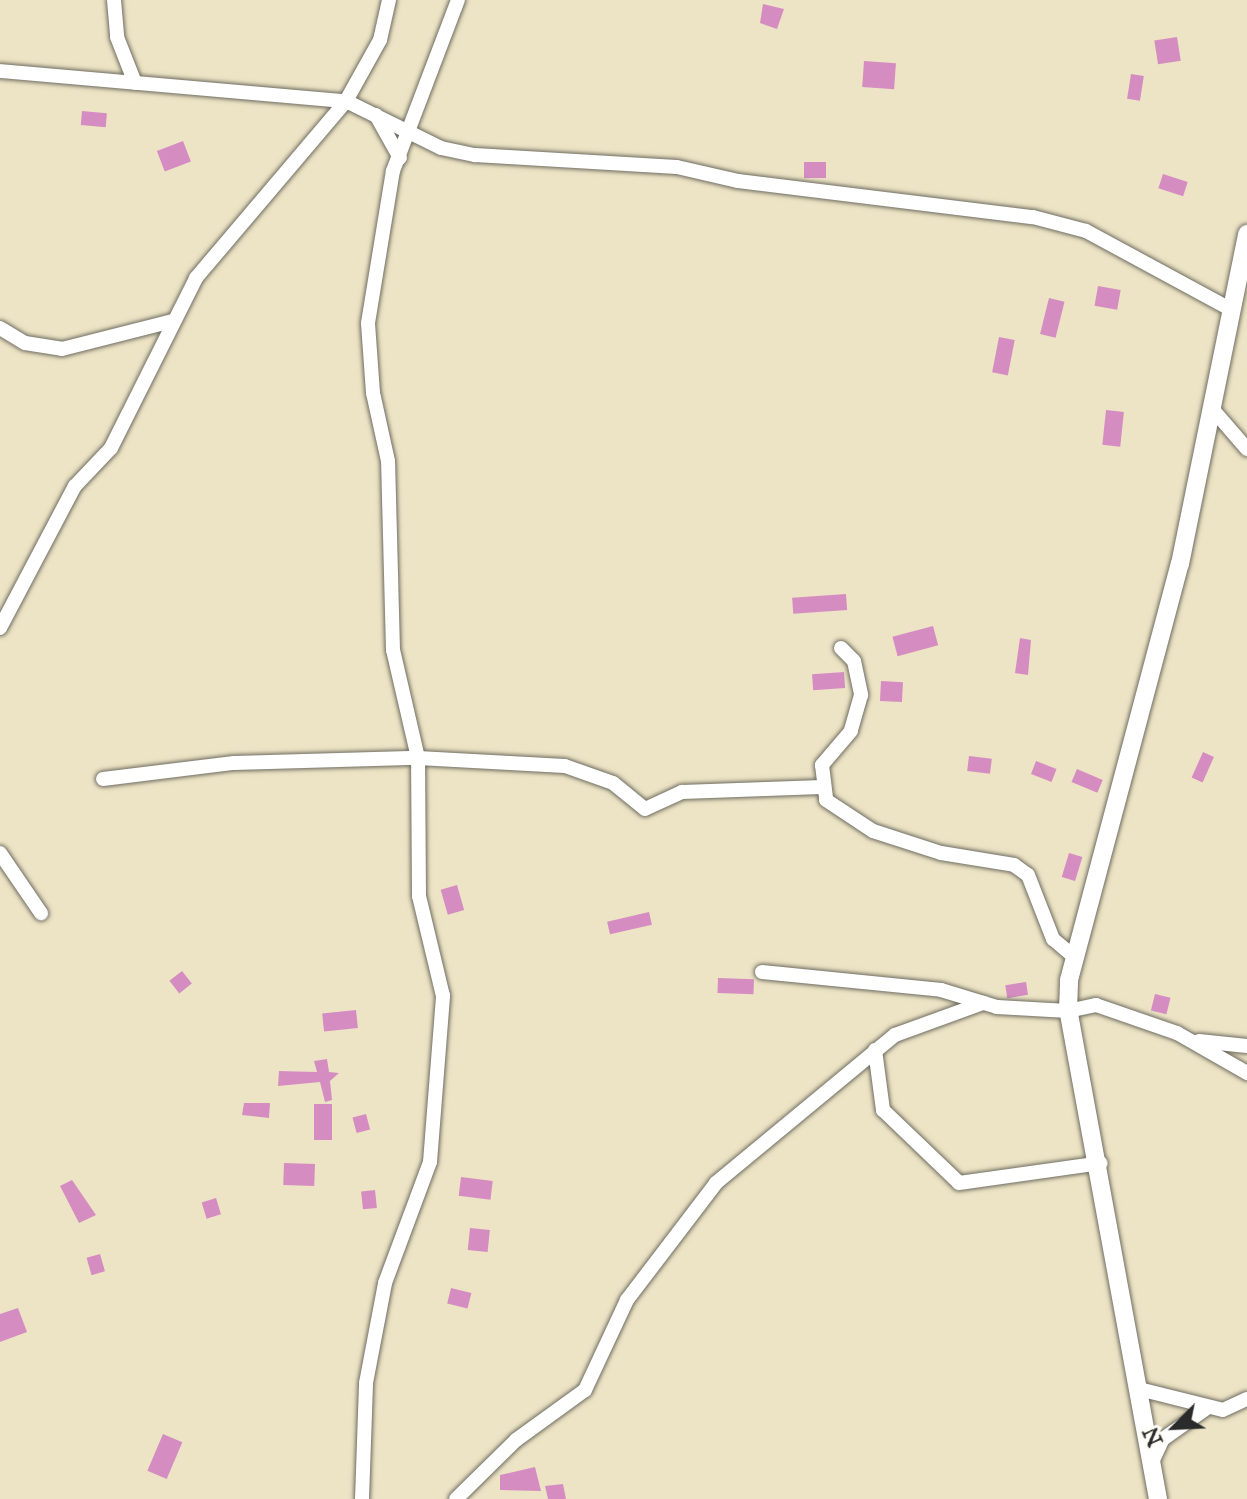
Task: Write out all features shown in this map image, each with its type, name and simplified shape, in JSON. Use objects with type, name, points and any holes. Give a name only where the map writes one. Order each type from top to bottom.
[{"type":"main road","points":[[1158,1499],[1143,1390],[1101,1163],[1068,1011],[1072,955],[1101,873],[1215,412],[1247,234]]},
{"type":"street","points":[[114,0],[117,37],[135,83]]},
{"type":"street","points":[[0,628],[75,486],[111,448],[196,278],[270,182],[346,101],[380,40],[389,0]]},
{"type":"street","points":[[362,1499],[366,1383],[385,1283],[430,1162],[443,977],[419,896],[418,758],[393,650],[388,461],[367,355],[385,209],[400,158],[412,134],[458,0]]},
{"type":"street","points":[[0,71],[346,101],[412,134],[475,155],[677,167],[738,181],[1033,217],[1086,231],[1232,310]]},
{"type":"street","points":[[376,115],[400,158]]},
{"type":"street","points":[[0,328],[25,343],[62,349],[173,321]]},
{"type":"street","points":[[1215,412],[1247,449]]},
{"type":"street","points":[[841,648],[859,674],[858,716],[822,765],[822,787],[845,816],[873,831],[1014,865],[1028,875],[1053,939],[1072,955]]},
{"type":"street","points":[[103,779],[234,763],[418,758],[565,766],[613,783],[645,809],[682,792],[822,787]]},
{"type":"street","points":[[0,853],[41,913]]},
{"type":"street","points":[[762,972],[941,990],[983,1003],[1068,1011],[1096,1005],[1190,1040],[1247,1073]]},
{"type":"street","points":[[456,1499],[516,1440],[585,1390],[627,1300],[716,1183],[875,1050],[921,1023],[983,1003]]},
{"type":"street","points":[[1190,1040],[1247,1046]]},
{"type":"street","points":[[875,1050],[883,1110],[959,1183],[1101,1163]]},
{"type":"street","points":[[1143,1390],[1207,1408]]},
{"type":"street","points":[[1153,1460],[1163,1439],[1207,1408],[1247,1399]]},
{"type":"building","points":[[763,4],[784,9],[777,29],[760,23]]},
{"type":"building","points":[[1177,37],[1181,61],[1158,64],[1154,41]]},
{"type":"building","points":[[864,61],[896,63],[894,89],[862,87]]},
{"type":"building","points":[[1131,74],[1144,76],[1140,101],[1127,99]]},
{"type":"building","points":[[82,111],[107,113],[106,127],[81,125]]},
{"type":"building","points":[[183,141],[191,162],[165,172],[157,151]]},
{"type":"building","points":[[804,162],[826,162],[826,178],[804,178]]},
{"type":"building","points":[[1163,174],[1188,182],[1183,196],[1158,188]]},
{"type":"building","points":[[1098,286],[1121,290],[1117,310],[1095,306]]},
{"type":"building","points":[[1049,298],[1065,302],[1056,338],[1040,334]]},
{"type":"building","points":[[999,337],[1015,340],[1008,375],[992,372]]},
{"type":"building","points":[[1106,410],[1124,412],[1120,447],[1102,445]]},
{"type":"building","points":[[846,594],[847,610],[793,614],[792,598]]},
{"type":"building","points":[[933,626],[938,645],[898,656],[892,637]]},
{"type":"building","points":[[1020,638],[1031,640],[1028,675],[1015,673]]},
{"type":"building","points":[[844,672],[845,688],[813,690],[812,674]]},
{"type":"building","points":[[881,681],[903,682],[902,702],[880,701]]},
{"type":"building","points":[[1203,752],[1214,757],[1203,782],[1192,778]]},
{"type":"building","points":[[969,756],[992,759],[990,774],[967,771]]},
{"type":"building","points":[[1036,761],[1057,769],[1052,782],[1031,774]]},
{"type":"building","points":[[1077,769],[1103,780],[1097,793],[1072,782]]},
{"type":"building","points":[[1069,853],[1082,857],[1075,881],[1062,877]]},
{"type":"building","points":[[457,885],[464,910],[448,915],[441,890]]},
{"type":"building","points":[[649,912],[652,925],[610,934],[607,922]]},
{"type":"building","points":[[182,971],[192,984],[179,993],[169,981]]},
{"type":"building","points":[[718,978],[754,979],[753,994],[717,993]]},
{"type":"building","points":[[1026,982],[1028,995],[1007,998],[1005,985]]},
{"type":"building","points":[[1155,994],[1171,998],[1166,1014],[1151,1010]]},
{"type":"building","points":[[356,1010],[358,1028],[324,1031],[322,1014]]},
{"type":"building","points":[[327,1059],[329,1072],[339,1073],[330,1081],[332,1100],[325,1102],[320,1082],[278,1086],[279,1071],[317,1072],[314,1061]]},
{"type":"building","points":[[244,1103],[270,1103],[269,1118],[242,1115]]},
{"type":"building","points":[[314,1104],[332,1104],[332,1140],[314,1140]]},
{"type":"building","points":[[366,1114],[370,1129],[357,1133],[352,1118]]},
{"type":"building","points":[[284,1163],[315,1164],[314,1186],[283,1185]]},
{"type":"building","points":[[461,1177],[493,1181],[490,1200],[459,1196]]},
{"type":"building","points":[[72,1180],[96,1215],[79,1223],[60,1186]]},
{"type":"building","points":[[375,1190],[377,1208],[363,1209],[361,1191]]},
{"type":"building","points":[[216,1198],[221,1214],[207,1219],[202,1202]]},
{"type":"building","points":[[470,1228],[490,1230],[488,1252],[468,1250]]},
{"type":"building","points":[[100,1254],[105,1271],[92,1275],[87,1258]]},
{"type":"building","points":[[451,1288],[471,1293],[468,1309],[447,1304]]},
{"type":"building","points":[[18,1308],[27,1332],[0,1342],[0,1314]]},
{"type":"building","points":[[163,1434],[182,1442],[167,1479],[147,1471]]},
{"type":"building","points":[[535,1467],[541,1491],[500,1490],[500,1475]]},
{"type":"building","points":[[563,1484],[566,1499],[548,1499],[545,1486]]}]
